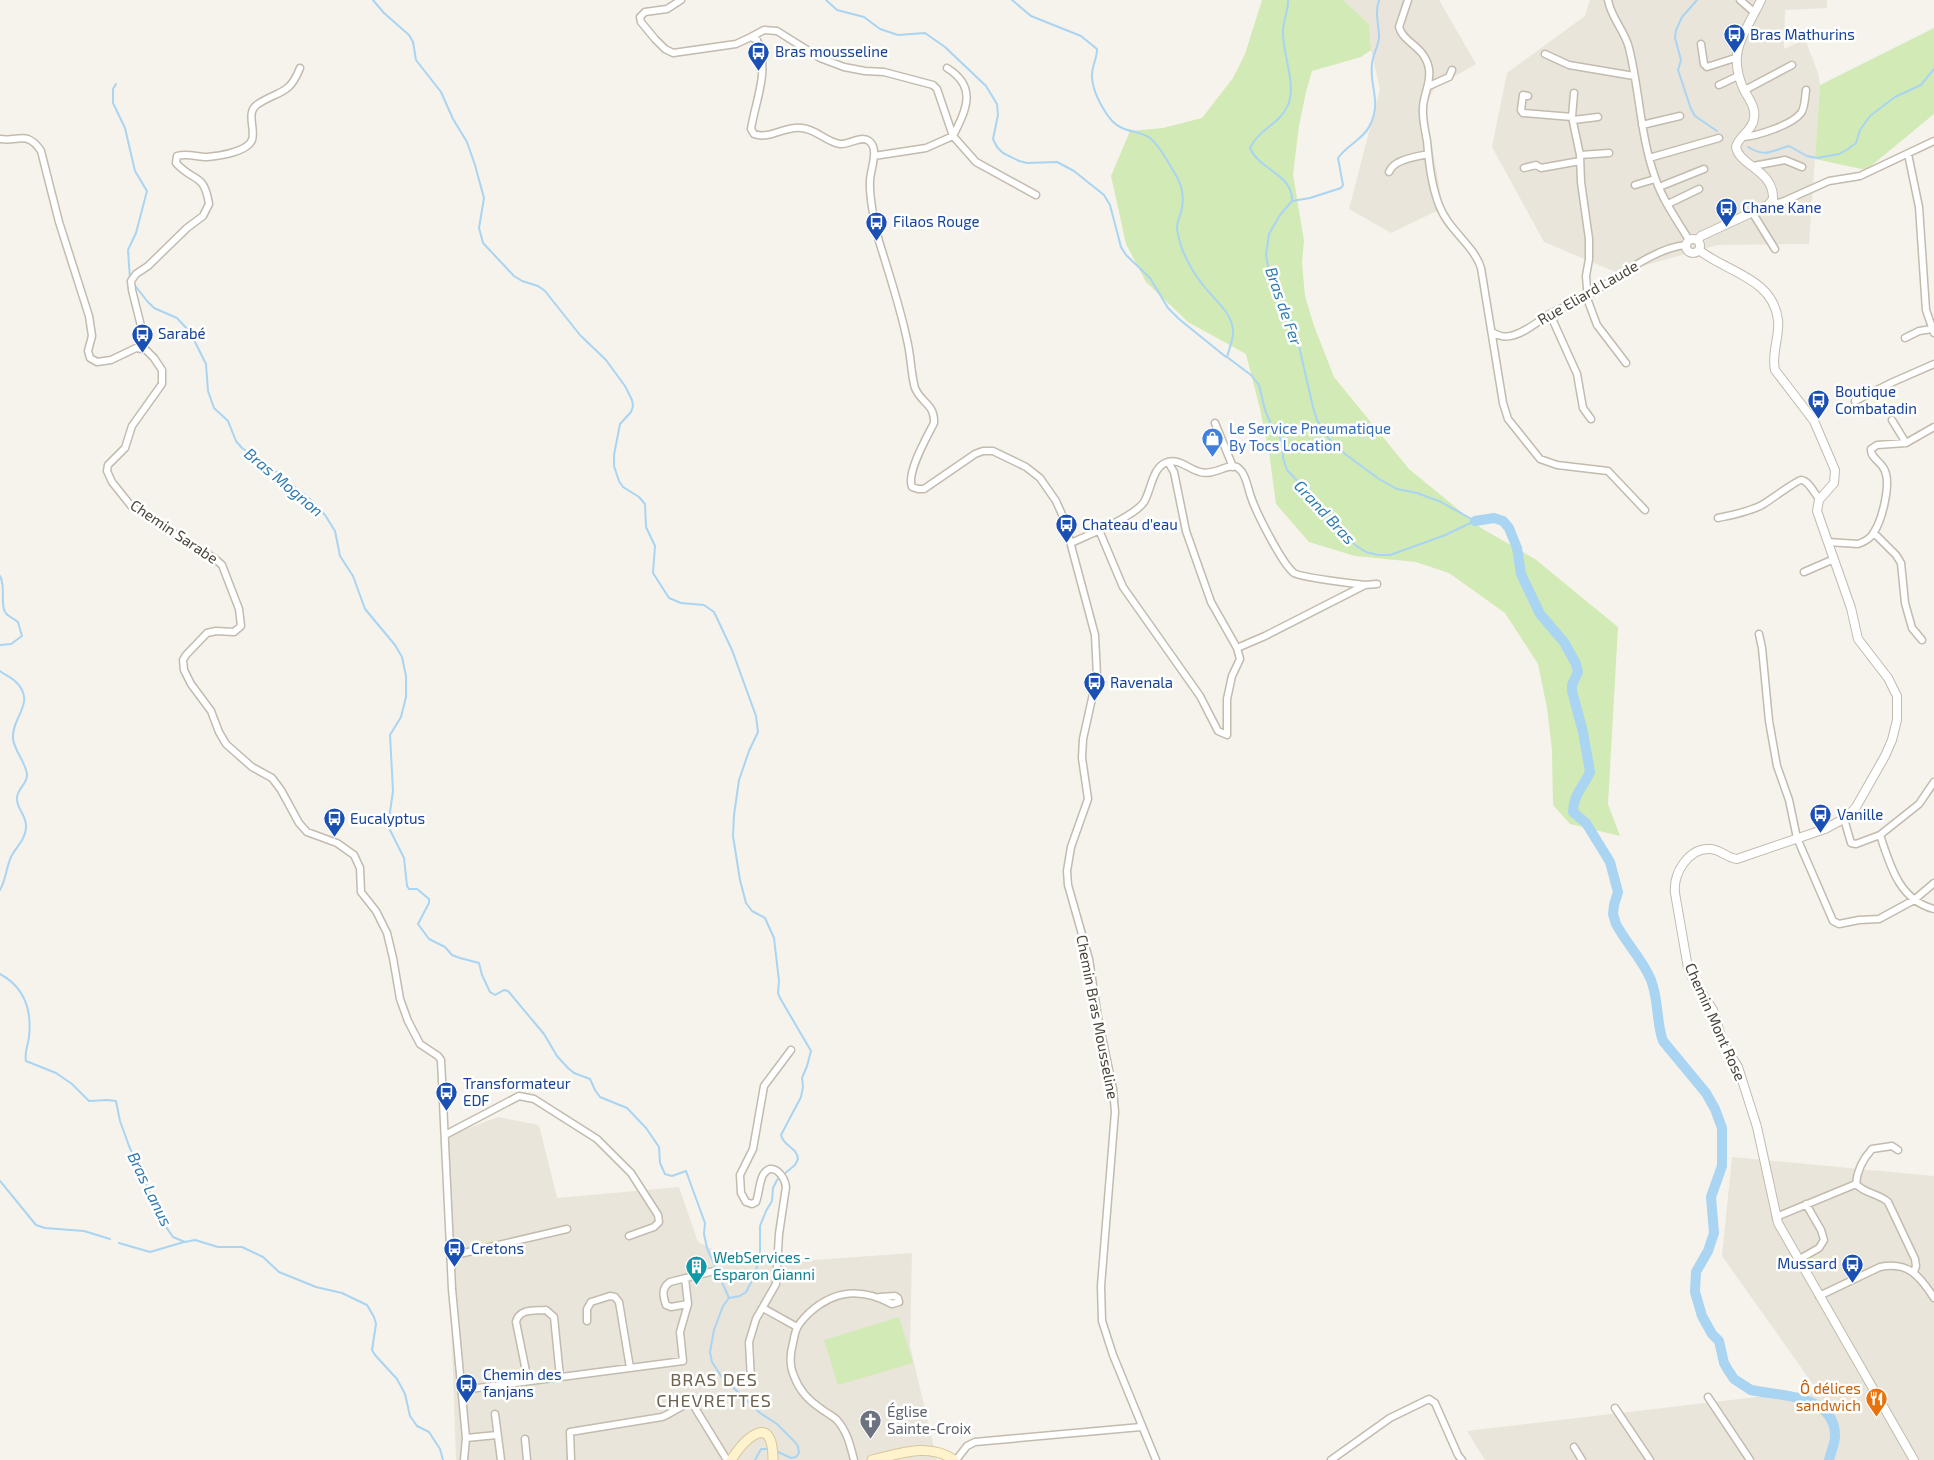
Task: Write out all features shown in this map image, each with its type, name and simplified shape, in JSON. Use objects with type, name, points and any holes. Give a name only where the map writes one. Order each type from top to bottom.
[{"type":"main road","points":[[729,1460],[739,1447],[755,1434],[762,1433],[768,1436],[773,1446],[773,1460]]},
{"type":"main road","points":[[872,1460],[917,1450],[955,1460]]},
{"type":"street","points":[[681,0],[667,9],[645,12],[640,17],[643,25],[665,49],[679,53],[720,45],[736,44],[764,30],[777,31],[820,58],[844,67],[884,72],[933,85],[937,89],[953,136],[976,162],[1036,195]]},
{"type":"street","points":[[1408,0],[1399,24],[1400,30],[1426,58],[1429,70],[1429,86],[1423,112],[1431,179],[1439,207],[1451,228],[1479,262],[1484,278],[1504,410],[1535,455],[1540,459],[1552,464],[1608,470],[1644,510]]},
{"type":"street","points":[[1608,0],[1613,18],[1628,42],[1642,125],[1655,179],[1687,243],[1686,249],[1692,253],[1699,250]]},
{"type":"street","points":[[1740,0],[1754,13]]},
{"type":"street","points":[[1761,0],[1741,39],[1736,58],[1738,76],[1753,106],[1755,117],[1749,130],[1738,142],[1736,150],[1761,172],[1772,191],[1773,199],[1768,205]]},
{"type":"street","points":[[751,37],[755,38],[758,42],[762,78],[751,129],[754,134],[764,135],[802,127],[828,140],[841,144],[862,139],[867,140],[873,147],[874,156],[926,148],[953,136],[963,117],[967,101],[964,83],[959,76],[948,68]]},
{"type":"street","points":[[1701,44],[1704,64],[1707,67],[1736,58]]},
{"type":"street","points":[[1545,54],[1569,65],[1634,76]]},
{"type":"street","points":[[1745,90],[1792,65]]},
{"type":"street","points":[[0,139],[28,138],[41,151],[59,222],[89,316],[92,336],[88,352],[90,358],[97,362],[111,360],[136,348],[142,349],[142,330],[131,281],[136,274],[148,266],[187,228],[203,216],[210,204],[206,187],[199,179],[180,168],[176,163],[177,156],[184,154],[207,157],[237,152],[247,147],[253,135],[252,110],[256,104],[283,92],[295,80],[300,68]]},
{"type":"street","points":[[1429,86],[1449,77],[1452,70]]},
{"type":"street","points":[[1719,86],[1738,76]]},
{"type":"street","points":[[1743,136],[1755,136],[1798,116],[1802,111],[1806,90]]},
{"type":"street","points":[[1574,93],[1573,119],[1580,158],[1581,182],[1589,239],[1589,259],[1586,276],[1587,296],[1597,325],[1626,363]]},
{"type":"street","points":[[1523,96],[1521,110],[1523,113],[1573,119],[1598,117]]},
{"type":"street","points":[[1642,125],[1680,116]]},
{"type":"street","points":[[1649,158],[1719,138]]},
{"type":"street","points":[[1698,240],[1701,236],[1768,205],[1782,202],[1829,181],[1860,176],[1908,154],[1930,141],[1934,141]]},
{"type":"street","points":[[1524,168],[1536,166],[1542,168],[1608,152]]},
{"type":"street","points":[[1389,172],[1392,166],[1400,162],[1428,154]]},
{"type":"street","points":[[1905,338],[1919,331],[1933,331],[1925,302],[1918,207],[1908,154]]},
{"type":"street","name":"Chemin Bras Mousseline","points":[[874,156],[869,183],[876,230],[912,358],[914,383],[917,392],[933,410],[934,416],[934,423],[912,470],[910,482],[912,487],[924,489],[975,454],[983,451],[994,451],[1026,467],[1040,478],[1056,501],[1064,519],[1095,635],[1097,676],[1083,739],[1082,758],[1088,799],[1071,847],[1067,871],[1068,885],[1089,959],[1098,1018],[1113,1090],[1115,1112],[1102,1267],[1102,1321],[1141,1427],[1156,1460]]},
{"type":"street","points":[[1753,166],[1784,160],[1791,161],[1802,167]]},
{"type":"street","points":[[1659,187],[1704,169]]},
{"type":"street","points":[[1635,185],[1655,179]]},
{"type":"street","points":[[1668,204],[1699,189]]},
{"type":"street","points":[[1752,212],[1775,250]]},
{"type":"street","points":[[1687,243],[1692,239],[1698,240]]},
{"type":"street","points":[[1698,240],[1699,250]]},
{"type":"street","name":"Rue Eliard Laude","points":[[1492,332],[1502,336],[1518,334],[1550,314],[1587,296],[1649,258],[1687,243]]},
{"type":"street","points":[[1699,250],[1709,258],[1756,283],[1766,294],[1777,313],[1775,370],[1814,421],[1835,470],[1834,483],[1819,499],[1805,481],[1801,480],[1763,504],[1718,518]]},
{"type":"street","points":[[1550,314],[1577,374],[1582,408],[1591,419]]},
{"type":"street","name":"Chemin Sarabe","points":[[142,349],[146,350],[154,358],[162,370],[162,384],[132,426],[124,448],[108,465],[107,471],[132,506],[214,558],[225,569],[239,609],[241,626],[239,630],[234,632],[216,631],[207,633],[186,655],[183,660],[184,670],[191,684],[211,712],[226,744],[252,767],[272,778],[281,790],[299,823],[307,832],[337,843],[354,855],[358,861],[361,892],[376,911],[387,933],[394,958],[400,999],[408,1021],[420,1044],[441,1060],[451,1256],[466,1438],[464,1460]]},
{"type":"street","points":[[1855,401],[1934,364]]},
{"type":"street","points":[[1892,420],[1906,443]]},
{"type":"street","points":[[1215,423],[1233,467]]},
{"type":"street","points":[[1828,542],[1858,544],[1874,533],[1883,508],[1887,478],[1885,469],[1872,455],[1870,449],[1877,445],[1906,443],[1934,427]]},
{"type":"street","points":[[1099,530],[1123,587],[1200,696],[1218,731],[1227,735],[1228,699],[1232,676],[1240,659],[1237,648],[1212,602],[1186,531],[1174,472],[1168,462]]},
{"type":"street","points":[[1071,543],[1127,516],[1143,504],[1157,470],[1163,464],[1168,462],[1182,463],[1191,470],[1213,474],[1228,467],[1233,467],[1242,471],[1251,498],[1283,561],[1294,573],[1365,586]]},
{"type":"street","name":"Chemin Mont Rose","points":[[1819,499],[1817,512],[1851,608],[1858,639],[1893,684],[1897,696],[1898,710],[1892,740],[1856,807],[1844,819],[1825,829],[1737,859],[1730,858],[1719,851],[1704,850],[1687,860],[1677,873],[1674,884],[1688,968],[1713,1010],[1723,1043],[1738,1067],[1757,1126],[1776,1217],[1798,1260],[1914,1460]]},
{"type":"street","points":[[1874,533],[1896,555],[1901,563],[1905,603],[1912,628],[1922,640]]},
{"type":"street","points":[[1804,572],[1834,559]]},
{"type":"street","points":[[1237,648],[1266,636],[1365,586],[1378,584]]},
{"type":"street","points":[[1759,634],[1769,721],[1778,766],[1797,838],[1830,916],[1836,923],[1880,919],[1914,900],[1934,883]]},
{"type":"street","points":[[1844,819],[1850,843],[1856,844],[1880,835],[1919,804],[1934,782]]},
{"type":"street","points":[[1880,835],[1889,864],[1896,877],[1914,900],[1934,909]]},
{"type":"street","points":[[751,1380],[749,1342],[756,1319],[773,1292],[776,1280],[779,1234],[786,1192],[786,1180],[778,1171],[768,1170],[764,1175],[756,1202],[752,1204],[746,1202],[741,1193],[740,1180],[753,1148],[764,1086],[791,1050]]},
{"type":"street","points":[[445,1135],[519,1096],[534,1098],[597,1139],[631,1174],[658,1215],[659,1222],[654,1228],[629,1236]]},
{"type":"street","points":[[1898,1150],[1892,1146],[1872,1149],[1856,1175],[1856,1184],[1860,1189],[1879,1196],[1888,1202],[1915,1259],[1916,1266],[1914,1272]]},
{"type":"street","points":[[1776,1217],[1856,1184]]},
{"type":"street","points":[[1798,1260],[1819,1248],[1824,1240],[1821,1230],[1806,1204]]},
{"type":"street","points":[[451,1256],[567,1229]]},
{"type":"street","points":[[1819,1296],[1880,1267],[1891,1264],[1914,1272],[1934,1298]]},
{"type":"street","points":[[688,1304],[668,1306],[663,1291],[665,1286],[670,1282],[714,1271]]},
{"type":"street","points":[[462,1390],[683,1361],[680,1332],[688,1304],[685,1278]]},
{"type":"street","points":[[854,1460],[849,1440],[844,1430],[834,1418],[804,1396],[794,1377],[791,1366],[791,1353],[797,1327],[817,1306],[831,1297],[850,1293],[862,1293],[880,1297]]},
{"type":"street","points":[[586,1321],[587,1309],[591,1302],[615,1296],[618,1302],[630,1368]]},
{"type":"street","points":[[763,1308],[797,1327]]},
{"type":"street","points":[[528,1381],[516,1322],[522,1312],[546,1310],[554,1317],[560,1377]]},
{"type":"street","points":[[1708,1397],[1750,1460]]},
{"type":"street","points":[[1331,1460],[1390,1418],[1429,1399],[1435,1403],[1462,1460]]},
{"type":"street","points":[[572,1460],[570,1432],[662,1417],[672,1413],[684,1404],[692,1403],[729,1460]]},
{"type":"street","points":[[1615,1408],[1650,1460]]},
{"type":"street","points":[[495,1414],[501,1460]]},
{"type":"street","points":[[955,1460],[967,1446],[975,1442],[1141,1427]]},
{"type":"street","points":[[466,1438],[497,1435]]},
{"type":"street","points":[[525,1439],[527,1460]]},
{"type":"street","points":[[1574,1447],[1582,1460]]},
{"type":"shaded area","points":[[1343,0],[1439,0],[1476,64],[1434,88],[1428,102],[1427,118],[1443,208],[1391,233],[1349,209],[1380,89],[1371,50],[1369,24]]},
{"type":"shaded area","points":[[1590,0],[1827,0],[1827,8],[1785,10],[1784,49],[1805,39],[1818,73],[1820,85],[1809,244],[1717,245],[1618,273],[1544,242],[1492,147],[1507,73],[1585,16]]},
{"type":"shaded area","points":[[498,1117],[539,1125],[557,1198],[679,1187],[698,1242],[743,1265],[912,1253],[910,1346],[937,1460],[456,1460],[445,1137]]},
{"type":"shaded area","points":[[1732,1157],[1934,1176],[1934,1460],[1485,1460],[1467,1431],[1817,1390],[1722,1256]]},
{"type":"green space","points":[[1262,0],[1343,0],[1369,24],[1371,50],[1361,57],[1312,71],[1299,126],[1293,174],[1304,241],[1302,263],[1305,296],[1314,326],[1334,377],[1409,469],[1481,528],[1535,559],[1618,627],[1608,804],[1620,836],[1570,824],[1553,805],[1552,750],[1547,708],[1538,664],[1505,613],[1449,573],[1416,562],[1355,556],[1309,542],[1276,504],[1269,452],[1246,354],[1188,322],[1146,282],[1126,244],[1111,176],[1130,131],[1163,128],[1202,118],[1233,78],[1245,54]]},
{"type":"green space","points":[[1934,28],[1934,114],[1866,170],[1815,159],[1820,85]]},
{"type":"green space","points":[[899,1317],[913,1363],[838,1385],[824,1340]]},
{"type":"waterway","name":"BRAS DES CHEVRETTES","points":[[373,0],[384,13],[409,35],[413,42],[416,60],[441,92],[453,119],[467,142],[484,198],[479,228],[483,243],[514,276],[545,291],[580,335],[606,360],[625,386],[633,406],[631,412],[620,424],[614,455],[614,466],[623,487],[639,497],[645,504],[646,527],[655,546],[653,573],[669,598],[681,603],[704,605],[714,612],[732,650],[756,716],[758,732],[739,780],[734,815],[733,836],[740,880],[746,903],[752,911],[765,918],[774,938],[779,981],[778,993],[811,1051],[802,1078],[801,1097],[781,1135],[784,1142],[795,1152],[798,1159],[795,1165],[777,1180],[773,1188],[772,1201],[760,1226],[760,1255],[754,1277],[746,1292],[740,1296],[729,1298],[723,1306],[714,1330],[710,1352],[712,1362],[721,1376],[760,1413],[777,1424],[798,1446],[799,1453],[796,1457],[791,1458],[776,1451]]},
{"type":"waterway","name":"Bras mousseline","points":[[826,0],[837,10],[864,17],[880,29],[898,35],[925,33],[945,47],[986,86],[997,104],[998,115],[993,139],[997,147],[1003,153],[1019,161],[1027,163],[1057,162],[1074,171],[1104,195],[1110,205],[1121,247],[1126,255],[1150,278],[1168,308],[1226,357]]},
{"type":"waterway","name":"Grand Bras","points":[[1012,0],[1031,16],[1081,36],[1097,49],[1092,78],[1102,107],[1117,125],[1144,134],[1164,154],[1177,177],[1183,196],[1181,214],[1177,223],[1182,249],[1188,263],[1231,320],[1233,335],[1227,357],[1251,375],[1259,385],[1265,410],[1270,422],[1279,435],[1283,447],[1283,458],[1287,470],[1339,525],[1355,545],[1366,552],[1390,555],[1443,536],[1475,521]]},
{"type":"waterway","points":[[1288,0],[1283,31],[1291,88],[1288,105],[1280,117],[1258,136],[1250,148],[1260,162],[1287,184],[1291,192],[1292,201]]},
{"type":"waterway","name":"Bras de Fer","points":[[1379,0],[1377,13],[1379,38],[1372,72],[1375,108],[1370,125],[1364,134],[1338,158],[1343,185],[1341,188],[1310,198],[1292,201],[1280,215],[1269,234],[1266,255],[1268,266],[1295,329],[1317,420],[1329,439],[1345,454],[1379,479],[1397,489],[1417,493],[1441,502],[1475,521]]},
{"type":"waterway","points":[[1697,0],[1682,17],[1676,30],[1675,38],[1681,60],[1678,70],[1695,116],[1717,131]]},
{"type":"waterway","points":[[1748,147],[1764,153],[1789,146],[1807,156],[1817,158],[1839,154],[1856,143],[1860,130],[1870,116],[1895,97],[1921,85],[1934,69]]},
{"type":"waterway","name":"Bras Mognon","points":[[116,84],[113,89],[113,103],[125,128],[135,171],[147,191],[136,233],[128,250],[130,279]]},
{"type":"waterway","name":"Bras Mognon","points":[[133,283],[154,308],[177,318],[190,332],[206,364],[208,391],[214,408],[228,421],[236,441],[242,448],[274,470],[311,500],[325,515],[335,531],[340,556],[353,576],[365,609],[395,645],[402,657],[406,676],[406,697],[401,717],[390,735],[393,791],[388,826],[404,858],[407,886],[409,889],[417,889],[429,899],[429,903],[418,924],[429,939],[445,947],[452,955],[479,963],[490,992],[495,995],[504,990],[508,991],[544,1034],[557,1056],[568,1068],[574,1073],[590,1079],[600,1097],[627,1108],[646,1128],[659,1147],[660,1163],[665,1174],[672,1176],[686,1171],[705,1223],[704,1234],[707,1248],[729,1298]]},
{"type":"waterway","points":[[1475,521],[1494,518],[1503,521],[1509,528],[1517,548],[1521,574],[1540,614],[1564,642],[1576,664],[1578,672],[1572,685],[1572,691],[1583,732],[1590,772],[1577,796],[1573,812],[1586,823],[1610,862],[1618,892],[1613,914],[1620,931],[1644,965],[1651,980],[1663,1041],[1706,1093],[1715,1109],[1722,1128],[1722,1166],[1711,1197],[1714,1233],[1708,1251],[1696,1272],[1695,1292],[1702,1316],[1712,1334],[1719,1341],[1724,1363],[1734,1379],[1751,1390],[1802,1399],[1825,1411],[1832,1420],[1835,1433],[1829,1460]]},
{"type":"waterway","name":"Bras Lanus","points":[[0,576],[3,585],[5,612],[18,622],[22,636],[11,644],[0,645]]},
{"type":"waterway","name":"Bras Lanus","points":[[0,671],[16,682],[22,690],[24,697],[22,710],[13,731],[13,739],[27,774],[26,781],[17,795],[17,802],[26,823],[26,831],[11,857],[0,890]]},
{"type":"waterway","name":"Bras Lanus","points":[[0,974],[15,986],[25,1000],[30,1027],[25,1055],[26,1061],[56,1073],[72,1084],[89,1101],[116,1101],[120,1121],[129,1146],[164,1224],[173,1237],[185,1242],[195,1240],[218,1247],[242,1247],[263,1257],[279,1272],[316,1287],[342,1293],[367,1305],[376,1324],[372,1350],[397,1379],[405,1394],[410,1416],[417,1426],[429,1432],[440,1449],[443,1460]]},
{"type":"waterway","points":[[0,1181],[36,1225],[45,1228],[84,1231],[110,1239]]},
{"type":"waterway","points":[[119,1243],[150,1252],[184,1242]]},
{"type":"waterway","name":"BRAS DES CHEVRETTES","points":[[755,1460],[761,1449],[769,1449]]},
{"type":"place","name":"Bras Mathurins","points":[[1734,54]]},
{"type":"place","name":"Bras mousseline","points":[[759,71]]},
{"type":"place","name":"Chane Kane","points":[[1726,227]]},
{"type":"place","name":"Filaos Rouge","points":[[877,241]]},
{"type":"place","name":"Sarabé","points":[[142,353]]},
{"type":"place","name":"Boutique Combatadin","points":[[1819,420]]},
{"type":"place","name":"Le Service Pneumatique By Tocs Location","points":[[1213,457]]},
{"type":"place","name":"Chateau d'eau","points":[[1066,544]]},
{"type":"place","name":"Ravenala","points":[[1094,702]]},
{"type":"place","name":"Vanille","points":[[1821,834]]},
{"type":"place","name":"Eucalyptus","points":[[334,838]]},
{"type":"place","name":"Transformateur EDF","points":[[447,1112]]},
{"type":"place","name":"Cretons","points":[[455,1268]]},
{"type":"place","name":"Mussard","points":[[1853,1283]]},
{"type":"place","name":"WebServices - Esparon Gianni","points":[[697,1286]]},
{"type":"place","name":"Chemin des fanjans","points":[[467,1403]]},
{"type":"place","name":"Ô délices sandwich","points":[[1877,1417]]},
{"type":"place","name":"Église Sainte-Croix","points":[[871,1440]]},
{"type":"district","name":"BRAS DES CHEVRETTES","points":[[714,1390]]}]
